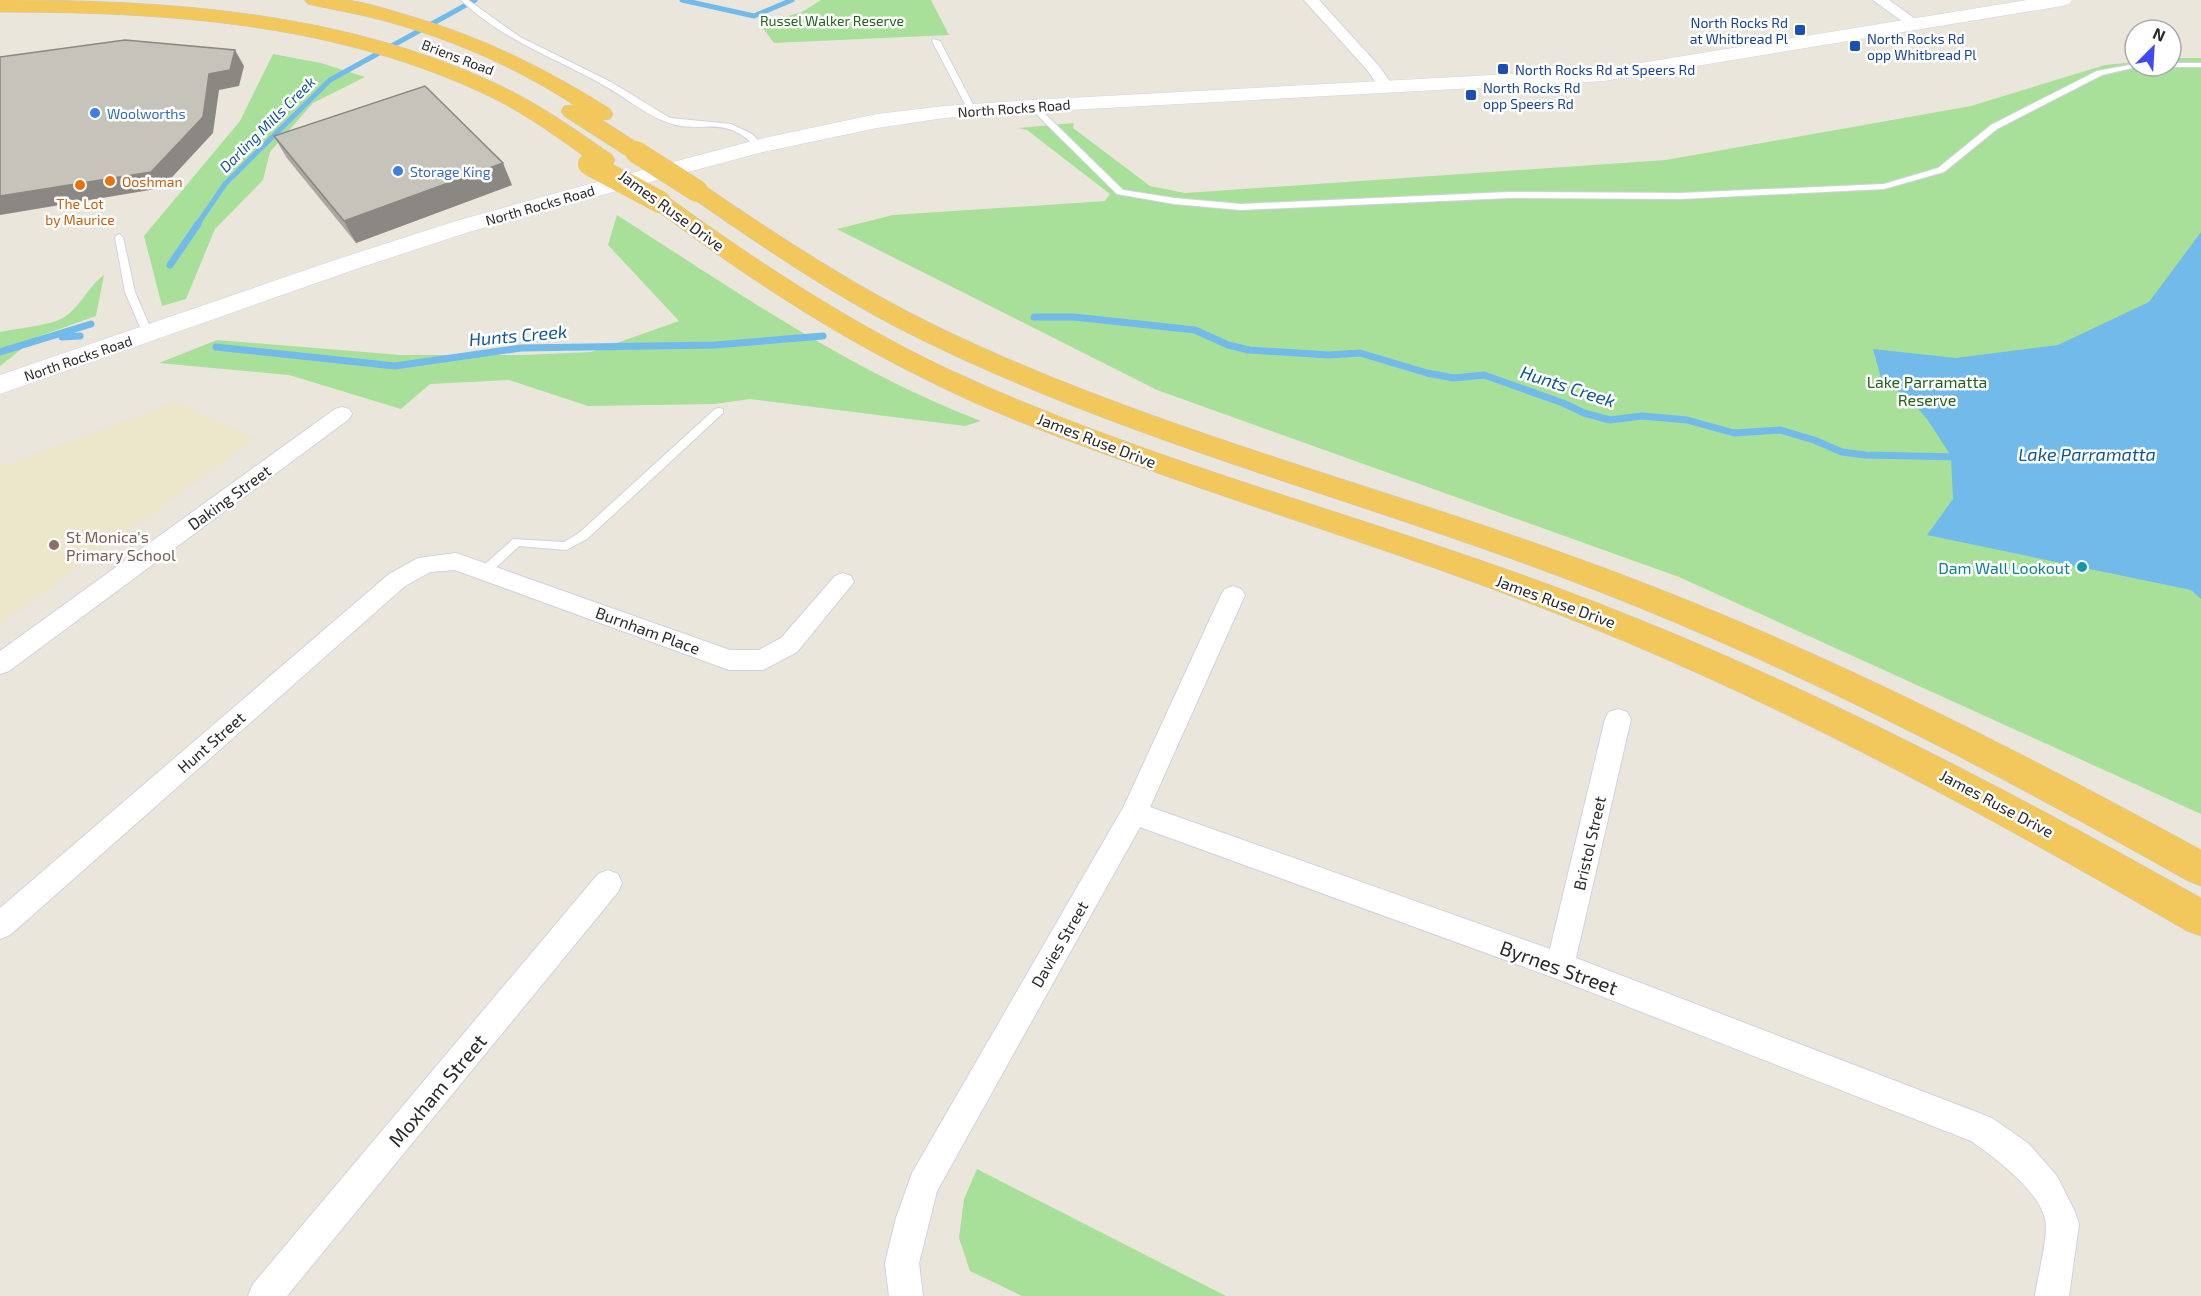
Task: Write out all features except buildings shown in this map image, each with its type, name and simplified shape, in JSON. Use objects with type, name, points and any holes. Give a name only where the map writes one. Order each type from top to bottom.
[{"type":"highway","name":"Briens Road","points":[[190,0],[282,11],[450,44],[643,150],[697,192]]},
{"type":"highway","points":[[315,0],[387,15],[450,44]]},
{"type":"highway","name":"James Ruse Drive","points":[[1,19],[89,6],[198,13],[303,28],[421,60],[472,81],[522,106],[597,162],[660,202],[762,274],[867,338],[939,375],[1087,437],[1533,592],[1644,634],[1843,723],[1952,778],[2070,842],[2201,918]]},
{"type":"highway","points":[[1,19],[169,28],[228,35],[295,47]]},
{"type":"highway","points":[[389,70],[460,93],[502,112],[562,146],[597,162]]},
{"type":"highway","name":"James Ruse Drive","points":[[697,192],[839,285],[963,349],[1111,410],[1555,562],[1755,641],[1965,741],[2201,869]]},
{"type":"main road","name":"North Rocks Road","points":[[0,385],[350,263],[464,226],[760,146],[877,122],[1032,106],[1604,75],[2062,0]]},
{"type":"street","points":[[1311,0],[1372,68],[1386,87]]},
{"type":"street","points":[[1880,0],[1915,24]]},
{"type":"street","name":"Daking Street","points":[[0,664],[342,414]]},
{"type":"street","name":"Burnham Place","points":[[426,564],[456,561],[729,660],[763,660],[789,645],[843,582]]},
{"type":"street","name":"Hunt Street","points":[[0,926],[397,580],[426,564]]},
{"type":"street","name":"Davies Street","points":[[906,1296],[902,1263],[912,1218],[923,1184],[1134,813],[1233,595]]},
{"type":"street","name":"Bristol Street","points":[[1560,966],[1617,719]]},
{"type":"street","name":"Byrnes Street","points":[[1134,813],[1560,966],[1981,1129],[2018,1155],[2046,1187],[2063,1224],[2052,1296]]},
{"type":"street","name":"Moxham Street","points":[[265,1296],[608,883]]},
{"type":"lane","points":[[464,0],[517,39],[608,84],[668,120],[677,123],[707,123],[740,128],[750,133],[760,146]]},
{"type":"lane","points":[[936,41],[972,111]]},
{"type":"lane","points":[[2183,65],[2201,65]]},
{"type":"lane","points":[[1032,106],[1120,192],[1174,201],[1240,207],[1509,195],[1681,196],[1884,186],[1941,171],[1994,128],[2100,73],[2123,69]]},
{"type":"lane","points":[[119,237],[130,292],[148,334]]},
{"type":"lane","points":[[485,571],[517,542],[566,546],[583,536],[719,411]]},
{"type":"shaded area","name":"St Monica's Primary School","points":[[176,402],[255,439],[0,624],[0,467]]},
{"type":"green space","name":"Russel Walker Reserve","points":[[821,0],[931,0],[949,35],[774,43],[760,24],[802,12]]},
{"type":"green space","points":[[273,54],[321,63],[365,77],[313,103],[270,152],[263,180],[215,229],[186,299],[162,306],[144,236],[240,121]]},
{"type":"green space","name":"Lake Parramatta Reserve","points":[[2183,58],[2201,58],[2201,814],[1679,577],[1157,390],[837,229],[893,215],[1105,201],[1110,194],[1027,130],[1018,128],[1074,123],[1073,128],[1150,186],[1185,193],[1666,160],[1971,106],[2105,65],[2123,63],[2123,78],[2183,78]]},
{"type":"green space","points":[[617,215],[749,300],[839,354],[933,401],[981,421],[965,426],[750,399],[715,404],[588,406],[509,380],[430,384],[401,409],[289,375],[159,363],[217,340],[401,355],[523,355],[591,352],[679,321],[608,245]]},
{"type":"green space","points":[[104,275],[96,316],[37,337],[0,366],[0,332],[61,319],[73,310]]},
{"type":"green space","points":[[977,1169],[1226,1296],[1022,1296],[970,1271],[959,1238],[964,1199]]},
{"type":"water","name":"Lake Parramatta","points":[[2201,232],[2201,599],[2191,590],[1927,535],[1953,499],[1951,456],[1927,419],[1913,403],[1881,378],[1873,349],[1956,358],[2058,345],[2149,302]]},
{"type":"waterway","name":"Darling Mills Creek","points":[[197,225],[225,184],[330,80],[475,0]]},
{"type":"waterway","name":"Darling Mills Creek","points":[[682,0],[754,16],[792,0]]},
{"type":"waterway","name":"Darling Mills Creek","points":[[170,265],[198,224]]},
{"type":"waterway","name":"Hunts Creek","points":[[1034,317],[1074,317],[1195,330],[1228,345],[1249,350],[1329,355],[1360,353],[1427,373],[1454,378],[1484,375],[1563,403],[1584,413],[1610,420],[1642,416],[1687,420],[1734,433],[1780,430],[1814,440],[1842,452],[1865,455],[1961,457]]},
{"type":"waterway","name":"Darling Mills Creek","points":[[0,352],[91,324]]},
{"type":"waterway","name":"Hunts Creek","points":[[62,337],[80,336]]},
{"type":"waterway","name":"Hunts Creek","points":[[216,347],[395,366],[521,348],[715,345],[823,336]]},
{"type":"place","name":"North Rocks Rd at Whitbread Pl","points":[[1800,30]]},
{"type":"place","name":"North Rocks Rd opp Whitbread Pl","points":[[1855,46]]},
{"type":"place","name":"North Rocks Rd at Speers Rd","points":[[1503,69]]},
{"type":"place","name":"North Rocks Rd opp Speers Rd","points":[[1471,95]]},
{"type":"place","name":"Woolworths","points":[[95,113]]},
{"type":"place","name":"Storage King","points":[[398,171]]},
{"type":"place","name":"Ooshman","points":[[110,181]]},
{"type":"place","name":"The Lot by Maurice","points":[[80,185]]},
{"type":"place","name":"St Monica's Primary School","points":[[54,545]]},
{"type":"place","name":"Dam Wall Lookout","points":[[2082,567]]}]
